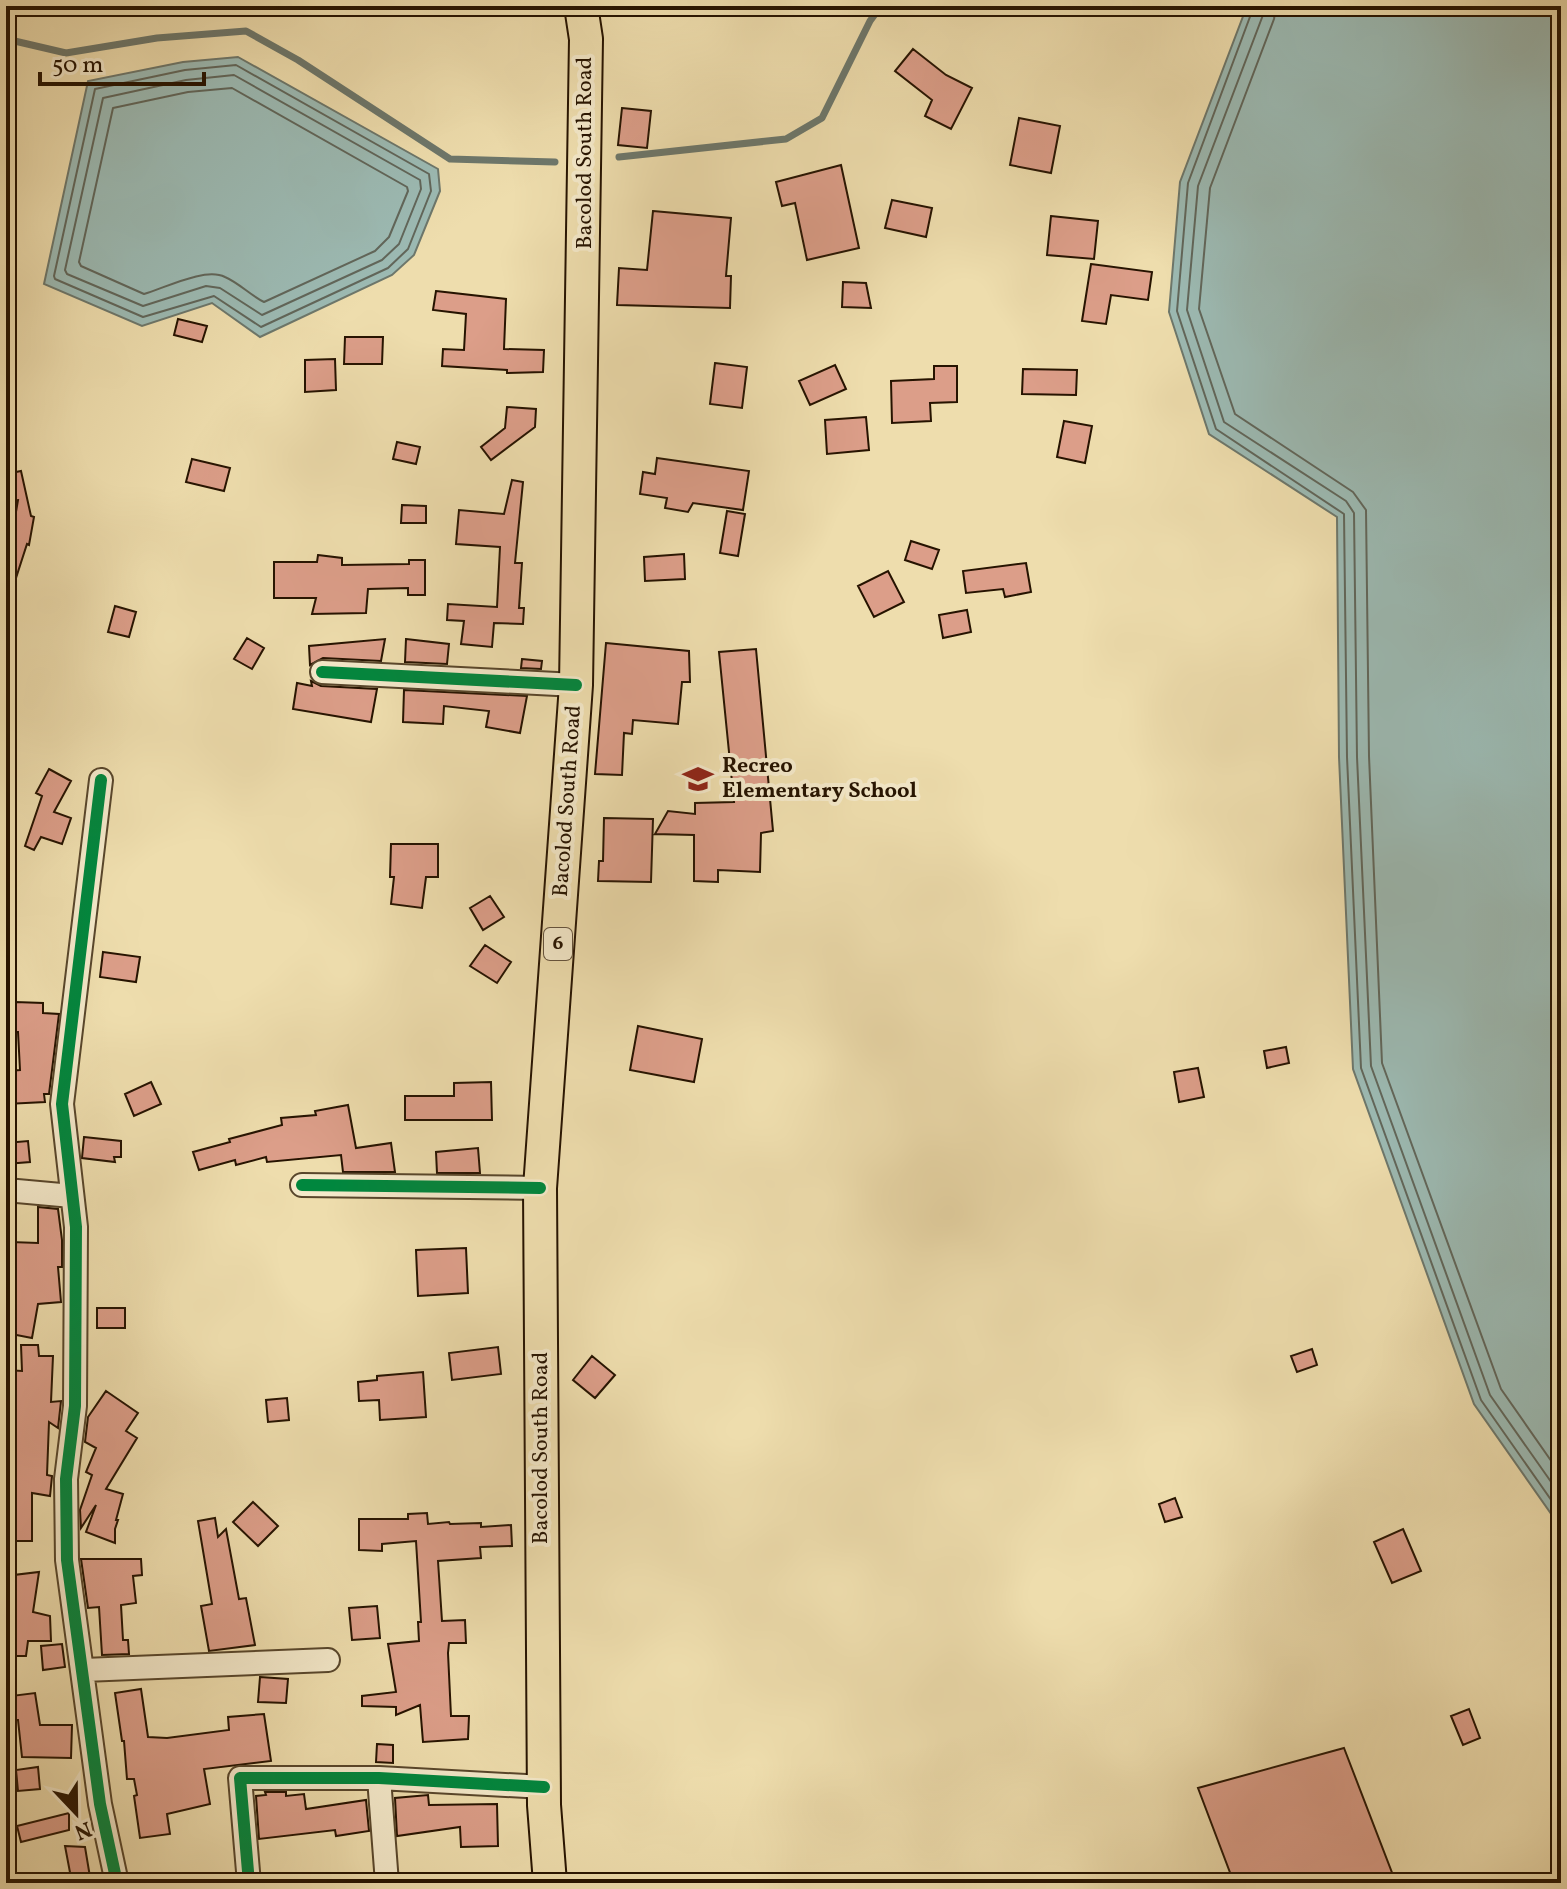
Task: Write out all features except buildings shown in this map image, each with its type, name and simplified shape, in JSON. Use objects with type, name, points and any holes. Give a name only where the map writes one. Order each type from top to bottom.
[{"type":"highway","name":"Bacolod South Road","points":[[550,1883],[544,1787],[540,1188],[576,685],[586,69],[581,6]]},
{"type":"street","points":[[322,672],[576,685]]},
{"type":"street","points":[[101,780],[62,1104],[76,1227],[75,1406],[66,1479],[67,1560],[100,1804],[117,1883]]},
{"type":"street","points":[[302,1185],[540,1188]]},
{"type":"street","points":[[6,1190],[72,1196]]},
{"type":"street","points":[[84,1670],[328,1660]]},
{"type":"street","points":[[249,1883],[240,1778],[379,1778],[544,1787]]},
{"type":"street","points":[[379,1778],[387,1883]]},
{"type":"water","points":[[1247,6],[1561,6],[1561,1528],[1474,1404],[1353,1069],[1339,757],[1337,517],[1209,434],[1169,312],[1180,182]]},
{"type":"water","points":[[238,57],[438,169],[440,191],[414,255],[392,275],[260,337],[212,303],[142,326],[44,284],[88,81],[183,62]]},
{"type":"waterway","points":[[619,157],[786,139],[822,118],[870,21],[881,6]]},
{"type":"waterway","points":[[6,39],[66,53],[157,38],[246,31],[298,60],[450,159],[555,162]]},
{"type":"cycle path","points":[[322,672],[576,685]]},
{"type":"cycle path","points":[[101,780],[62,1104],[76,1227],[75,1406],[66,1479],[67,1560],[100,1804],[117,1883]]},
{"type":"cycle path","points":[[302,1185],[540,1188]]},
{"type":"cycle path","points":[[249,1883],[240,1778],[379,1778],[544,1787]]},
{"type":"place","name":"Recreo Elementary School","points":[[698,779]]}]
